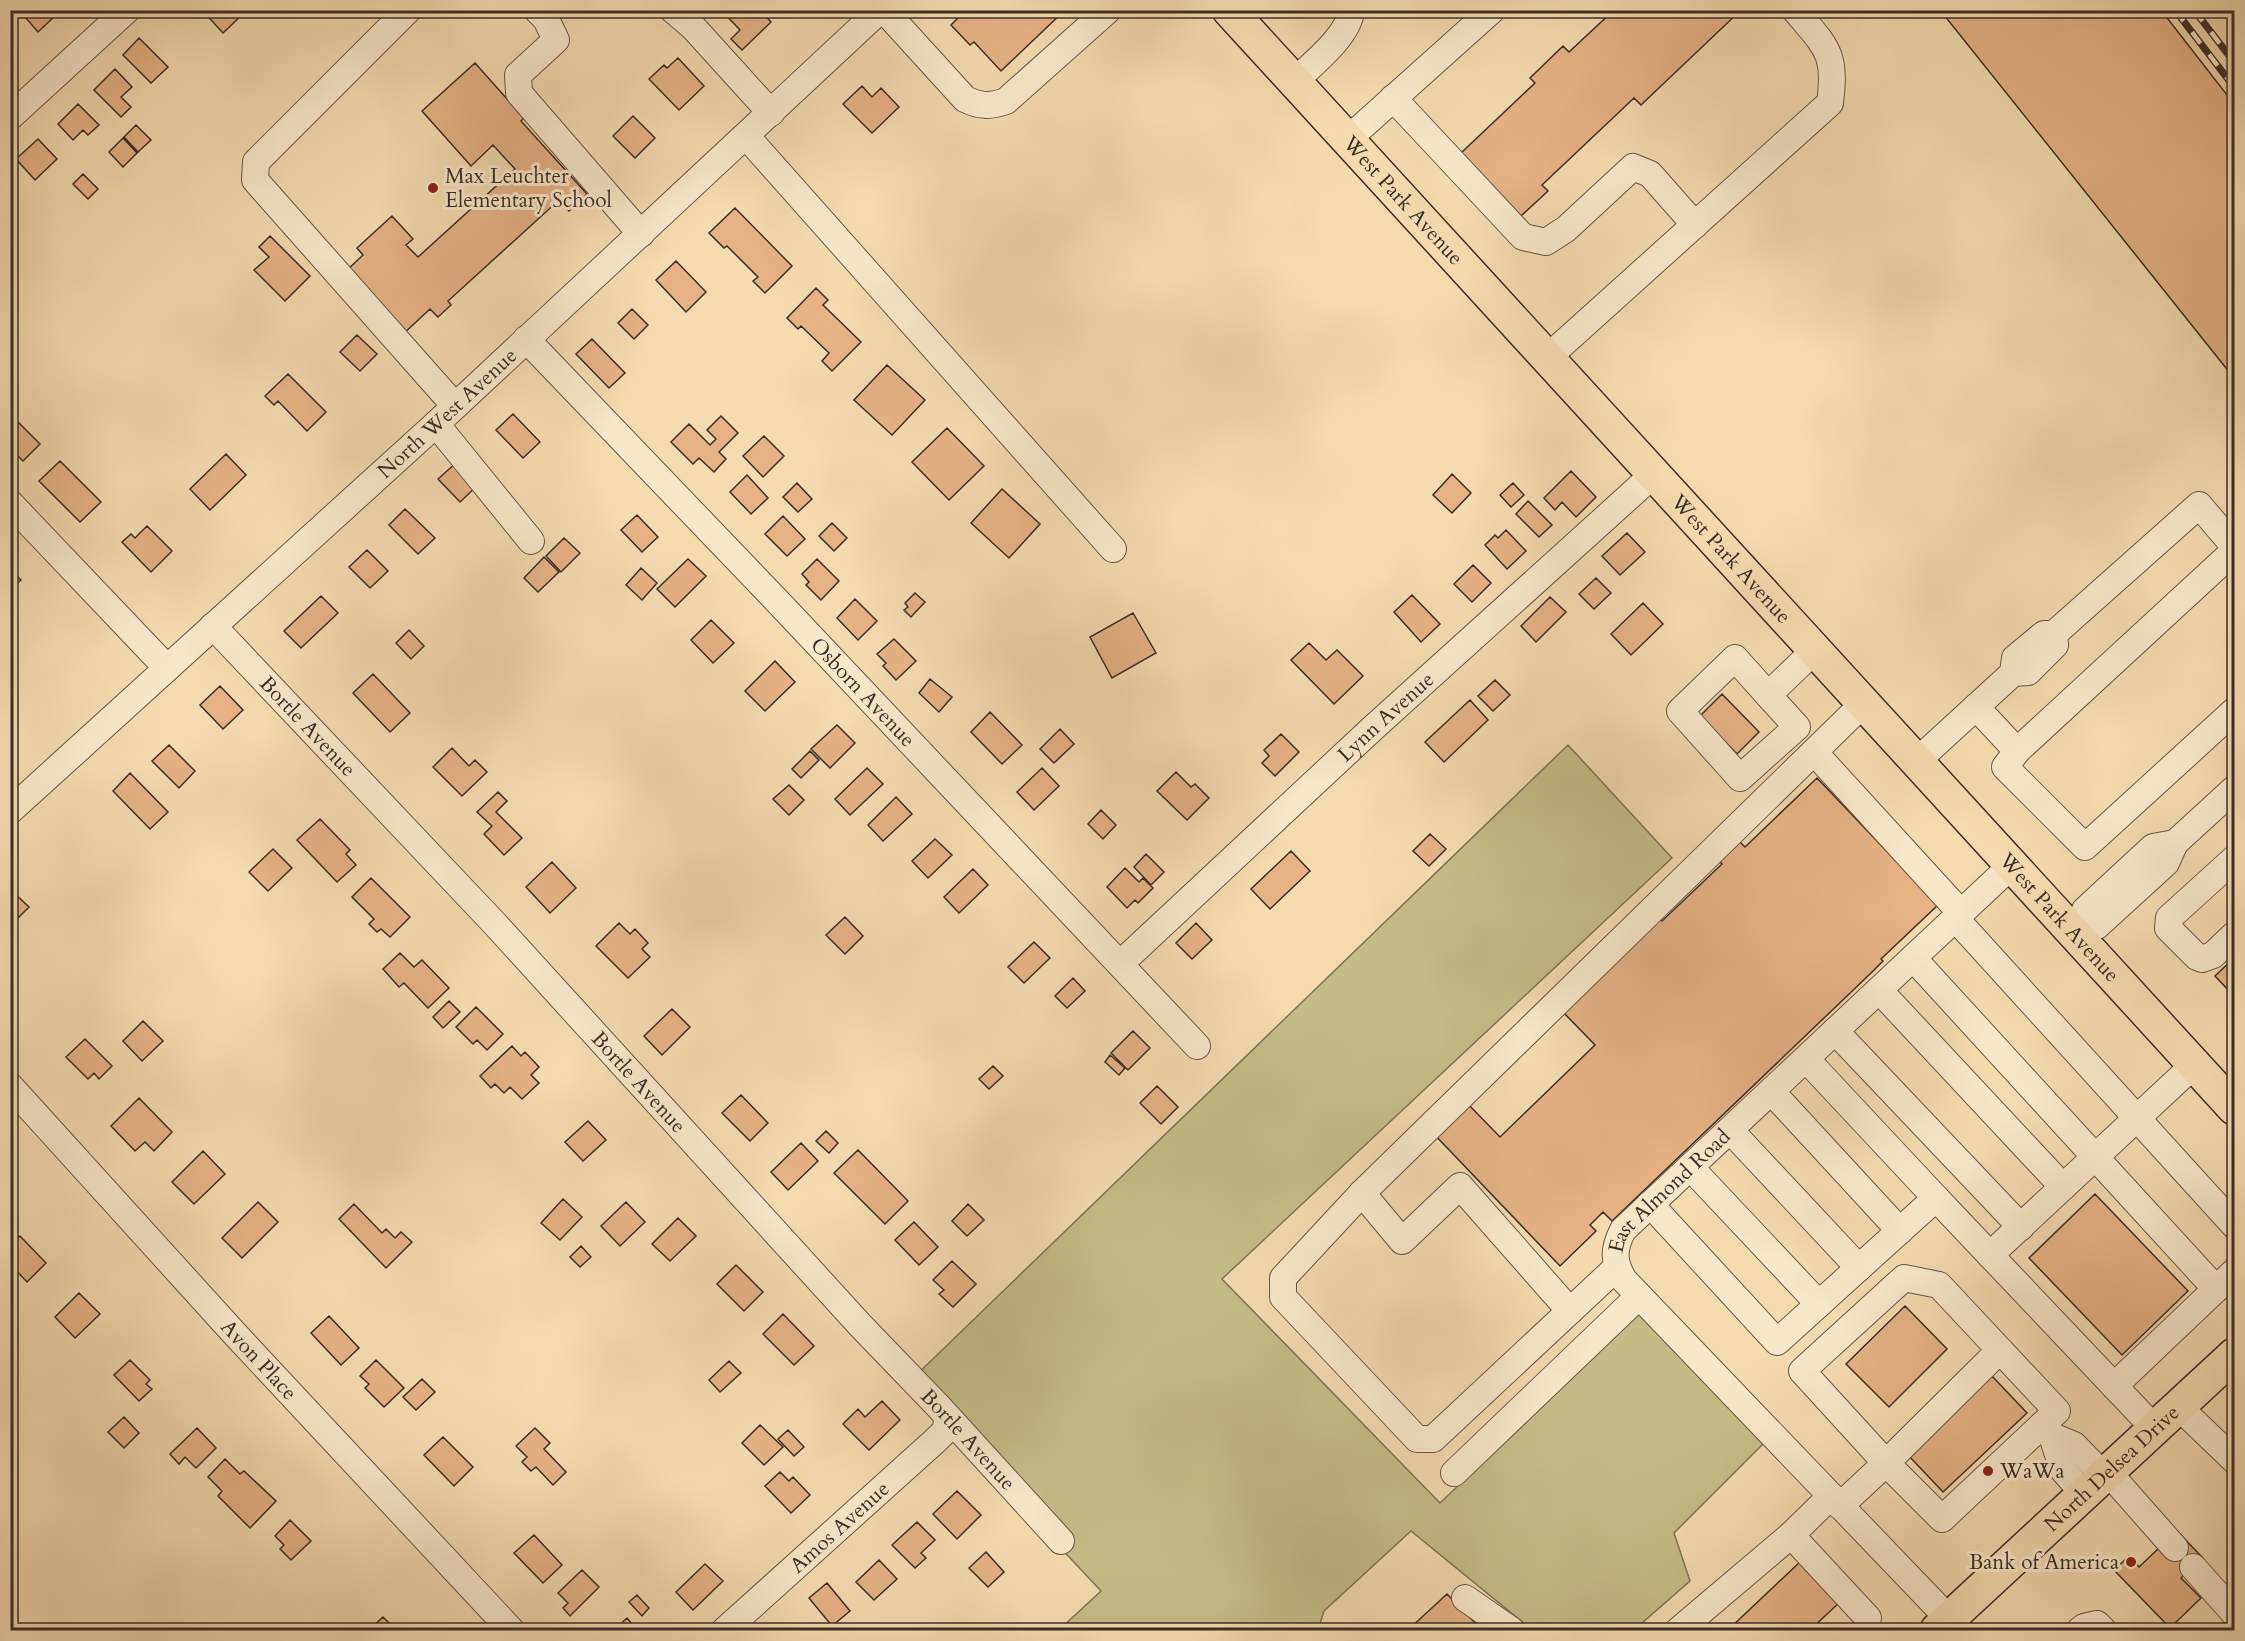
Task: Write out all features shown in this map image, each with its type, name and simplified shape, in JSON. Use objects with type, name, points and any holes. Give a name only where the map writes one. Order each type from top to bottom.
[{"type":"main road","name":"West Park Avenue","points":[[1229,10],[2012,865],[2079,929],[2195,1065],[2235,1108]]},
{"type":"main road","name":"North Delsea Drive","points":[[1948,1627],[2099,1481],[2235,1355]]},
{"type":"street","points":[[10,117],[127,10]]},
{"type":"street","points":[[408,10],[256,162],[255,180],[455,406]]},
{"type":"street","points":[[537,10],[546,19],[556,40],[518,75],[519,93],[641,234]]},
{"type":"street","points":[[674,10],[693,27],[771,113]]},
{"type":"street","points":[[882,10],[964,99],[993,106],[1006,101],[1108,10]]},
{"type":"street","name":"North West Avenue","points":[[10,811],[436,424],[882,10]]},
{"type":"street","points":[[1294,82],[1345,30],[1351,10]]},
{"type":"street","points":[[1347,140],[1492,10]]},
{"type":"street","points":[[1547,358],[1830,103],[1834,77],[1827,48],[1796,10]]},
{"type":"street","points":[[1393,98],[1523,237],[1546,242],[1566,229],[1633,167],[1650,174],[1695,225]]},
{"type":"street","points":[[747,136],[1113,549]]},
{"type":"street","name":"Osborn Avenue","points":[[526,339],[1197,1046]]},
{"type":"street","points":[[436,424],[531,541]]},
{"type":"street","name":"Lynn Avenue","points":[[1120,964],[1373,728],[1654,474]]},
{"type":"street","points":[[10,503],[167,668]]},
{"type":"street","points":[[1917,761],[2013,673],[2015,658],[2044,634],[2054,634],[2199,505],[2235,546]]},
{"type":"street","points":[[2235,551],[2017,751],[2005,767],[2085,847],[2235,711]]},
{"type":"street","name":"Bortle Avenue","points":[[213,626],[495,924],[704,1156],[1061,1541]]},
{"type":"street","points":[[1768,695],[1815,650]]},
{"type":"street","points":[[1735,658],[1768,695],[1797,727],[1740,778],[1680,711],[1735,658]]},
{"type":"street","points":[[1616,1268],[1433,1439],[1417,1439],[1283,1297],[1283,1278],[1362,1193],[1864,703]]},
{"type":"street","points":[[1976,707],[2017,751]]},
{"type":"street","points":[[1814,752],[2137,1119],[2235,1225]]},
{"type":"street","points":[[2079,929],[2085,910],[2153,847],[2175,843],[2234,791]]},
{"type":"street","points":[[2235,859],[2169,918],[2167,923],[2168,928],[2197,957],[2202,959],[2213,955],[2235,935]]},
{"type":"street","name":"East Almond Road","points":[[1948,1627],[1836,1501],[1624,1280],[1616,1268],[1615,1254],[1617,1241],[1623,1230],[2012,865]]},
{"type":"street","points":[[1913,958],[2095,1157],[2226,1280],[2114,1386]]},
{"type":"street","points":[[1879,990],[2063,1187]]},
{"type":"street","points":[[1836,1031],[2021,1227]]},
{"type":"street","points":[[1806,1059],[2155,1429]]},
{"type":"street","points":[[1990,1255],[2195,1065]]},
{"type":"street","name":"Avon Place","points":[[10,1086],[234,1333],[511,1630]]},
{"type":"street","points":[[1771,1091],[1900,1231]]},
{"type":"street","points":[[1730,1130],[1859,1268]]},
{"type":"street","points":[[1690,1167],[1819,1304]]},
{"type":"street","points":[[1362,1193],[1402,1241],[1460,1186],[1570,1311]]},
{"type":"street","points":[[1650,1204],[1777,1342],[1936,1198]]},
{"type":"street","points":[[1904,1278],[1939,1284],[2000,1350],[2057,1411],[2047,1431],[1942,1519],[1886,1463],[1802,1371],[1904,1278]]},
{"type":"street","points":[[1454,1473],[1639,1296]]},
{"type":"street","points":[[1688,1628],[1791,1535],[1886,1463],[2000,1350]]},
{"type":"street","points":[[2179,1407],[2235,1460]]},
{"type":"street","name":"Amos Avenue","points":[[724,1630],[936,1440],[946,1430],[947,1419]]},
{"type":"street","points":[[2047,1431],[2062,1470],[2099,1481],[2175,1548]]},
{"type":"street","points":[[1791,1535],[1867,1626]]},
{"type":"street","points":[[2193,1567],[2235,1613]]},
{"type":"street","points":[[1465,1598],[1511,1630]]},
{"type":"street","points":[[2080,1630],[2097,1624],[2103,1630]]},
{"type":"shaded area","points":[[1568,745],[1672,858],[1222,1279],[1440,1503],[1650,1304],[1773,1434],[1674,1533],[1690,1581],[1634,1630],[1532,1630],[1411,1531],[1324,1611],[1318,1630],[1059,1630],[1101,1591],[907,1384]]},
{"type":"building","points":[[19,10],[51,10],[56,15],[38,32]]},
{"type":"building","points":[[202,10],[247,10],[223,33]]},
{"type":"building","points":[[721,10],[760,10],[771,22],[742,50],[731,39],[740,30]]},
{"type":"building","points":[[966,10],[1065,10],[1001,71],[974,42],[970,45],[951,25]]},
{"type":"building","points":[[1614,10],[1741,10],[1641,105],[1634,98],[1542,185],[1548,191],[1521,216],[1461,153],[1535,83],[1530,78],[1563,46],[1569,52]]},
{"type":"building","points":[[1940,10],[2161,10],[2234,104],[2234,378]]},
{"type":"building","points":[[139,38],[168,67],[151,83],[123,55]]},
{"type":"building","points":[[678,58],[704,86],[679,110],[649,79],[664,65],[667,68]]},
{"type":"building","points":[[475,63],[524,118],[521,121],[587,194],[569,211],[559,200],[448,301],[451,305],[438,317],[430,309],[402,335],[345,272],[363,255],[357,248],[392,216],[413,239],[406,245],[418,257],[515,169],[493,145],[471,166],[422,111]]},
{"type":"building","points":[[115,69],[132,87],[121,97],[131,107],[121,117],[94,90]]},
{"type":"building","points":[[862,86],[872,97],[881,88],[899,107],[872,133],[843,104]]},
{"type":"building","points":[[78,104],[99,125],[88,135],[83,130],[73,140],[58,124]]},
{"type":"building","points":[[633,116],[655,138],[635,158],[613,136]]},
{"type":"building","points":[[136,125],[151,140],[138,152],[124,137]]},
{"type":"building","points":[[123,138],[137,153],[123,167],[109,152]]},
{"type":"building","points":[[38,139],[57,159],[35,180],[16,159]]},
{"type":"building","points":[[83,174],[98,189],[88,199],[73,184]]},
{"type":"building","points":[[735,208],[792,266],[765,293],[753,281],[758,277],[727,246],[724,248],[709,233]]},
{"type":"building","points":[[270,236],[310,276],[285,301],[254,270],[269,257],[259,247]]},
{"type":"building","points":[[676,261],[706,292],[686,312],[656,280]]},
{"type":"building","points":[[816,288],[828,300],[823,305],[861,342],[832,371],[822,361],[829,353],[801,326],[798,329],[787,318]]},
{"type":"building","points":[[632,309],[648,325],[634,339],[618,323]]},
{"type":"building","points":[[357,335],[377,354],[360,371],[340,352]]},
{"type":"building","points":[[592,339],[625,373],[609,388],[576,354]]},
{"type":"building","points":[[887,365],[925,400],[892,435],[854,400]]},
{"type":"building","points":[[288,374],[326,412],[307,431],[278,401],[274,405],[265,396]]},
{"type":"building","points":[[513,414],[540,442],[523,458],[496,430]]},
{"type":"building","points":[[721,416],[738,433],[719,452],[726,459],[714,472],[699,458],[693,464],[671,442],[689,424],[710,445],[716,439],[707,430]]},
{"type":"building","points":[[14,418],[40,444],[23,461],[10,448],[10,422]]},
{"type":"building","points":[[947,428],[984,466],[949,500],[912,462]]},
{"type":"building","points":[[764,436],[784,456],[763,477],[743,456]]},
{"type":"building","points":[[226,454],[246,475],[210,510],[190,489]]},
{"type":"building","points":[[60,461],[101,502],[80,522],[39,481]]},
{"type":"building","points":[[457,462],[478,485],[460,502],[438,479]]},
{"type":"building","points":[[1571,471],[1596,497],[1576,517],[1562,502],[1555,510],[1544,498]]},
{"type":"building","points":[[1452,474],[1471,493],[1452,513],[1433,495]]},
{"type":"building","points":[[747,475],[768,498],[751,514],[730,492]]},
{"type":"building","points":[[797,483],[812,499],[798,512],[783,497]]},
{"type":"building","points":[[1513,483],[1524,495],[1511,507],[1500,495]]},
{"type":"building","points":[[1002,489],[1040,524],[1009,558],[971,523]]},
{"type":"building","points":[[1528,501],[1552,525],[1539,537],[1516,514]]},
{"type":"building","points":[[405,509],[435,538],[418,554],[389,525]]},
{"type":"building","points":[[637,515],[658,537],[642,552],[621,530]]},
{"type":"building","points":[[783,516],[805,539],[787,556],[765,534]]},
{"type":"building","points":[[832,523],[847,538],[834,551],[819,536]]},
{"type":"building","points":[[147,526],[172,551],[151,572],[122,542],[131,534],[135,538]]},
{"type":"building","points":[[1506,530],[1526,551],[1507,569],[1485,545],[1495,535],[1498,538]]},
{"type":"building","points":[[1627,533],[1645,552],[1620,575],[1602,556]]},
{"type":"building","points":[[564,538],[580,553],[561,572],[546,556]]},
{"type":"building","points":[[367,550],[388,571],[370,588],[349,567]]},
{"type":"building","points":[[544,557],[559,572],[538,592],[524,578]]},
{"type":"building","points":[[688,559],[706,576],[675,607],[657,589]]},
{"type":"building","points":[[817,559],[839,581],[821,600],[806,585],[809,582],[802,574]]},
{"type":"building","points":[[10,561],[17,567],[13,572],[21,580],[10,590]]},
{"type":"building","points":[[1473,565],[1491,583],[1472,602],[1454,584]]},
{"type":"building","points":[[641,568],[657,583],[642,600],[626,585]]},
{"type":"building","points":[[1596,578],[1611,593],[1594,609],[1579,594]]},
{"type":"building","points":[[915,593],[925,602],[911,617],[904,610],[908,607],[905,603]]},
{"type":"building","points":[[1412,595],[1440,624],[1421,642],[1394,612]]},
{"type":"building","points":[[321,596],[338,613],[301,648],[284,631]]},
{"type":"building","points":[[1550,597],[1566,612],[1536,642],[1521,626]]},
{"type":"building","points":[[855,599],[877,621],[858,640],[837,618]]},
{"type":"building","points":[[1643,603],[1663,624],[1631,655],[1611,634]]},
{"type":"building","points":[[1133,613],[1156,653],[1112,678],[1090,637]]},
{"type":"building","points":[[711,620],[734,643],[713,663],[691,640]]},
{"type":"building","points":[[409,630],[424,646],[411,659],[396,643]]},
{"type":"building","points":[[894,639],[916,661],[896,680],[883,666],[886,663],[877,654]]},
{"type":"building","points":[[1309,643],[1326,660],[1337,650],[1363,676],[1334,704],[1291,660]]},
{"type":"building","points":[[775,661],[795,682],[765,711],[745,691]]},
{"type":"building","points":[[373,674],[410,713],[390,732],[353,693]]},
{"type":"building","points":[[930,679],[952,697],[939,712],[919,693]]},
{"type":"building","points":[[1495,680],[1510,695],[1493,711],[1478,696]]},
{"type":"building","points":[[220,686],[243,710],[223,729],[200,705]]},
{"type":"building","points":[[1722,694],[1759,732],[1737,754],[1700,716]]},
{"type":"building","points":[[1470,700],[1488,720],[1444,762],[1425,742]]},
{"type":"building","points":[[990,712],[1022,745],[1002,764],[971,732]]},
{"type":"building","points":[[837,725],[855,743],[830,768],[811,749]]},
{"type":"building","points":[[1060,729],[1074,744],[1054,763],[1040,749]]},
{"type":"building","points":[[1281,734],[1299,752],[1275,776],[1262,763],[1269,756],[1264,750]]},
{"type":"building","points":[[169,745],[195,771],[179,788],[152,761]]},
{"type":"building","points":[[452,748],[469,766],[475,760],[487,772],[462,796],[433,767]]},
{"type":"building","points":[[810,751],[819,760],[801,778],[792,769]]},
{"type":"building","points":[[867,768],[883,784],[850,815],[835,799]]},
{"type":"building","points":[[1042,768],[1059,786],[1034,810],[1017,792]]},
{"type":"building","points":[[1176,772],[1191,787],[1195,784],[1209,798],[1187,820],[1157,791]]},
{"type":"building","points":[[130,773],[168,812],[150,829],[113,791]]},
{"type":"building","points":[[1817,778],[1938,905],[1881,959],[1883,961],[1870,974],[1612,1221],[1603,1212],[1590,1225],[1596,1231],[1560,1266],[1432,1132],[1465,1101],[1500,1137],[1595,1045],[1562,1011],[1653,912],[1662,921],[1722,864],[1717,858],[1737,839],[1745,847]]},
{"type":"building","points":[[789,785],[804,800],[789,815],[773,799]]},
{"type":"building","points":[[498,792],[507,801],[496,812],[522,838],[504,855],[484,834],[492,826],[477,812]]},
{"type":"building","points":[[896,797],[912,814],[883,841],[868,825]]},
{"type":"building","points":[[1101,810],[1116,825],[1103,839],[1088,824]]},
{"type":"building","points":[[320,819],[350,850],[346,854],[356,865],[337,882],[297,840]]},
{"type":"building","points":[[1430,834],[1446,849],[1429,866],[1413,851]]},
{"type":"building","points":[[935,839],[952,855],[928,878],[912,861]]},
{"type":"building","points":[[273,849],[292,868],[268,891],[249,872]]},
{"type":"building","points":[[1291,851],[1310,871],[1270,909],[1251,889]]},
{"type":"building","points":[[1146,854],[1164,872],[1151,885],[1134,867]]},
{"type":"building","points":[[552,862],[576,888],[550,913],[526,887]]},
{"type":"building","points":[[1125,868],[1139,882],[1143,878],[1153,888],[1138,903],[1135,900],[1127,908],[1107,887]]},
{"type":"building","points":[[973,869],[988,885],[959,913],[944,897]]},
{"type":"building","points":[[371,878],[410,917],[390,937],[381,929],[377,932],[369,924],[374,919],[352,897]]},
{"type":"building","points":[[10,891],[29,907],[11,925]]},
{"type":"building","points":[[845,917],[863,936],[845,954],[826,935]]},
{"type":"building","points":[[619,923],[630,934],[635,929],[648,943],[642,949],[650,957],[628,978],[596,946]]},
{"type":"building","points":[[1196,923],[1212,940],[1192,959],[1176,943]]},
{"type":"building","points":[[1034,942],[1050,958],[1024,983],[1008,967]]},
{"type":"building","points":[[400,953],[414,967],[422,960],[449,988],[428,1008],[404,983],[399,987],[383,969]]},
{"type":"building","points":[[2234,958],[2234,996],[2215,976]]},
{"type":"building","points":[[1073,978],[1085,991],[1067,1008],[1055,996]]},
{"type":"building","points":[[449,1001],[460,1012],[443,1028],[433,1017]]},
{"type":"building","points":[[476,1007],[503,1034],[487,1050],[477,1040],[473,1044],[456,1027]]},
{"type":"building","points":[[672,1009],[690,1027],[662,1055],[644,1036]]},
{"type":"building","points":[[143,1021],[163,1041],[142,1061],[123,1041]]},
{"type":"building","points":[[1133,1031],[1150,1048],[1128,1070],[1111,1053]]},
{"type":"building","points":[[85,1039],[112,1066],[99,1079],[94,1073],[88,1079],[66,1057]]},
{"type":"building","points":[[512,1046],[521,1056],[525,1052],[539,1067],[531,1075],[539,1083],[522,1099],[510,1087],[504,1093],[495,1084],[491,1088],[480,1076]]},
{"type":"building","points":[[1110,1055],[1125,1068],[1119,1075],[1105,1062]]},
{"type":"building","points":[[993,1066],[1003,1076],[989,1089],[979,1079]]},
{"type":"building","points":[[1157,1086],[1178,1107],[1161,1124],[1140,1103]]},
{"type":"building","points":[[741,1095],[768,1123],[750,1141],[722,1113]]},
{"type":"building","points":[[139,1098],[172,1132],[154,1151],[145,1142],[135,1151],[111,1126]]},
{"type":"building","points":[[588,1121],[606,1140],[583,1161],[565,1142]]},
{"type":"building","points":[[826,1131],[838,1143],[829,1153],[816,1141]]},
{"type":"building","points":[[801,1143],[818,1161],[788,1190],[771,1172]]},
{"type":"building","points":[[858,1150],[908,1201],[885,1224],[834,1173]]},
{"type":"building","points":[[203,1151],[225,1174],[194,1204],[172,1182]]},
{"type":"building","points":[[2095,1194],[2188,1291],[2122,1355],[2029,1258]]},
{"type":"building","points":[[563,1199],[582,1217],[560,1240],[541,1223]]},
{"type":"building","points":[[258,1202],[278,1222],[242,1258],[222,1238]]},
{"type":"building","points":[[626,1202],[645,1222],[620,1246],[601,1226]]},
{"type":"building","points":[[354,1204],[382,1233],[386,1229],[395,1238],[401,1232],[412,1242],[386,1268],[339,1219]]},
{"type":"building","points":[[968,1204],[984,1220],[967,1236],[952,1221]]},
{"type":"building","points":[[678,1218],[696,1236],[670,1261],[652,1244]]},
{"type":"building","points":[[914,1222],[938,1247],[919,1265],[895,1240]]},
{"type":"building","points":[[20,1236],[46,1263],[27,1282],[10,1264],[10,1245]]},
{"type":"building","points":[[581,1246],[591,1257],[580,1267],[570,1257]]},
{"type":"building","points":[[952,1261],[976,1284],[953,1307],[939,1294],[944,1290],[933,1280]]},
{"type":"building","points":[[736,1265],[763,1292],[744,1311],[717,1284]]},
{"type":"building","points":[[79,1293],[100,1314],[75,1338],[55,1317]]},
{"type":"building","points":[[1905,1306],[1947,1349],[1889,1407],[1846,1364]]},
{"type":"building","points":[[783,1314],[814,1346],[794,1365],[763,1334]]},
{"type":"building","points":[[329,1316],[359,1348],[341,1365],[311,1333]]},
{"type":"building","points":[[130,1360],[150,1380],[146,1384],[152,1389],[139,1401],[114,1375]]},
{"type":"building","points":[[376,1360],[404,1388],[384,1407],[365,1388],[369,1384],[360,1376]]},
{"type":"building","points":[[729,1361],[741,1373],[720,1392],[709,1380]]},
{"type":"building","points":[[1992,1376],[2027,1413],[1943,1492],[1908,1455]]},
{"type":"building","points":[[422,1379],[435,1392],[416,1410],[403,1397]]},
{"type":"building","points":[[882,1401],[900,1420],[869,1450],[843,1424],[858,1409],[865,1417]]},
{"type":"building","points":[[124,1417],[139,1433],[124,1448],[108,1432]]},
{"type":"building","points":[[760,1425],[783,1447],[764,1465],[742,1443]]},
{"type":"building","points":[[197,1428],[216,1448],[196,1468],[185,1457],[179,1464],[170,1454]]},
{"type":"building","points":[[535,1428],[550,1443],[544,1449],[566,1472],[553,1485],[536,1467],[531,1471],[522,1462],[527,1457],[516,1446]]},
{"type":"building","points":[[788,1430],[804,1447],[794,1456],[778,1439]]},
{"type":"building","points":[[443,1437],[473,1467],[454,1486],[424,1455]]},
{"type":"building","points":[[225,1459],[240,1474],[244,1471],[276,1501],[250,1528],[218,1496],[222,1491],[208,1477]]},
{"type":"building","points":[[780,1472],[789,1481],[793,1477],[810,1495],[791,1513],[765,1486]]},
{"type":"building","points":[[957,1491],[981,1515],[957,1539],[933,1514]]},
{"type":"building","points":[[290,1520],[311,1541],[291,1560],[280,1549],[284,1545],[275,1536]]},
{"type":"building","points":[[917,1522],[935,1540],[921,1553],[926,1558],[915,1568],[892,1545]]},
{"type":"building","points":[[2177,1531],[2202,1557],[2181,1578],[2201,1598],[2170,1628],[2114,1570],[2129,1556],[2139,1567]]},
{"type":"building","points":[[534,1535],[562,1565],[543,1583],[514,1553]]},
{"type":"building","points":[[986,1552],[1004,1572],[988,1587],[969,1568]]},
{"type":"building","points":[[879,1560],[897,1579],[874,1600],[856,1582]]},
{"type":"building","points":[[1802,1560],[1841,1601],[1810,1630],[1728,1630]]},
{"type":"building","points":[[705,1564],[723,1581],[693,1610],[676,1592]]},
{"type":"building","points":[[582,1570],[599,1587],[570,1616],[563,1608],[568,1603],[558,1593]]},
{"type":"building","points":[[827,1583],[850,1611],[832,1626],[809,1598]]},
{"type":"building","points":[[1447,1594],[1482,1630],[1408,1630]]},
{"type":"building","points":[[637,1595],[649,1608],[642,1616],[629,1602]]},
{"type":"building","points":[[383,1617],[396,1630],[369,1630]]},
{"type":"building","points":[[627,1618],[637,1630],[614,1630]]},
{"type":"building","points":[[14,1622],[22,1630],[10,1630]]},
{"type":"railway","points":[[2175,10],[2234,87]]},
{"type":"railway","points":[[2194,10],[2234,62]]},
{"type":"place","name":"Max Leuchter Elementary School","points":[[433,188]]},
{"type":"place","name":"WaWa","points":[[1988,1471]]},
{"type":"place","name":"Bank of America","points":[[2131,1562]]}]
